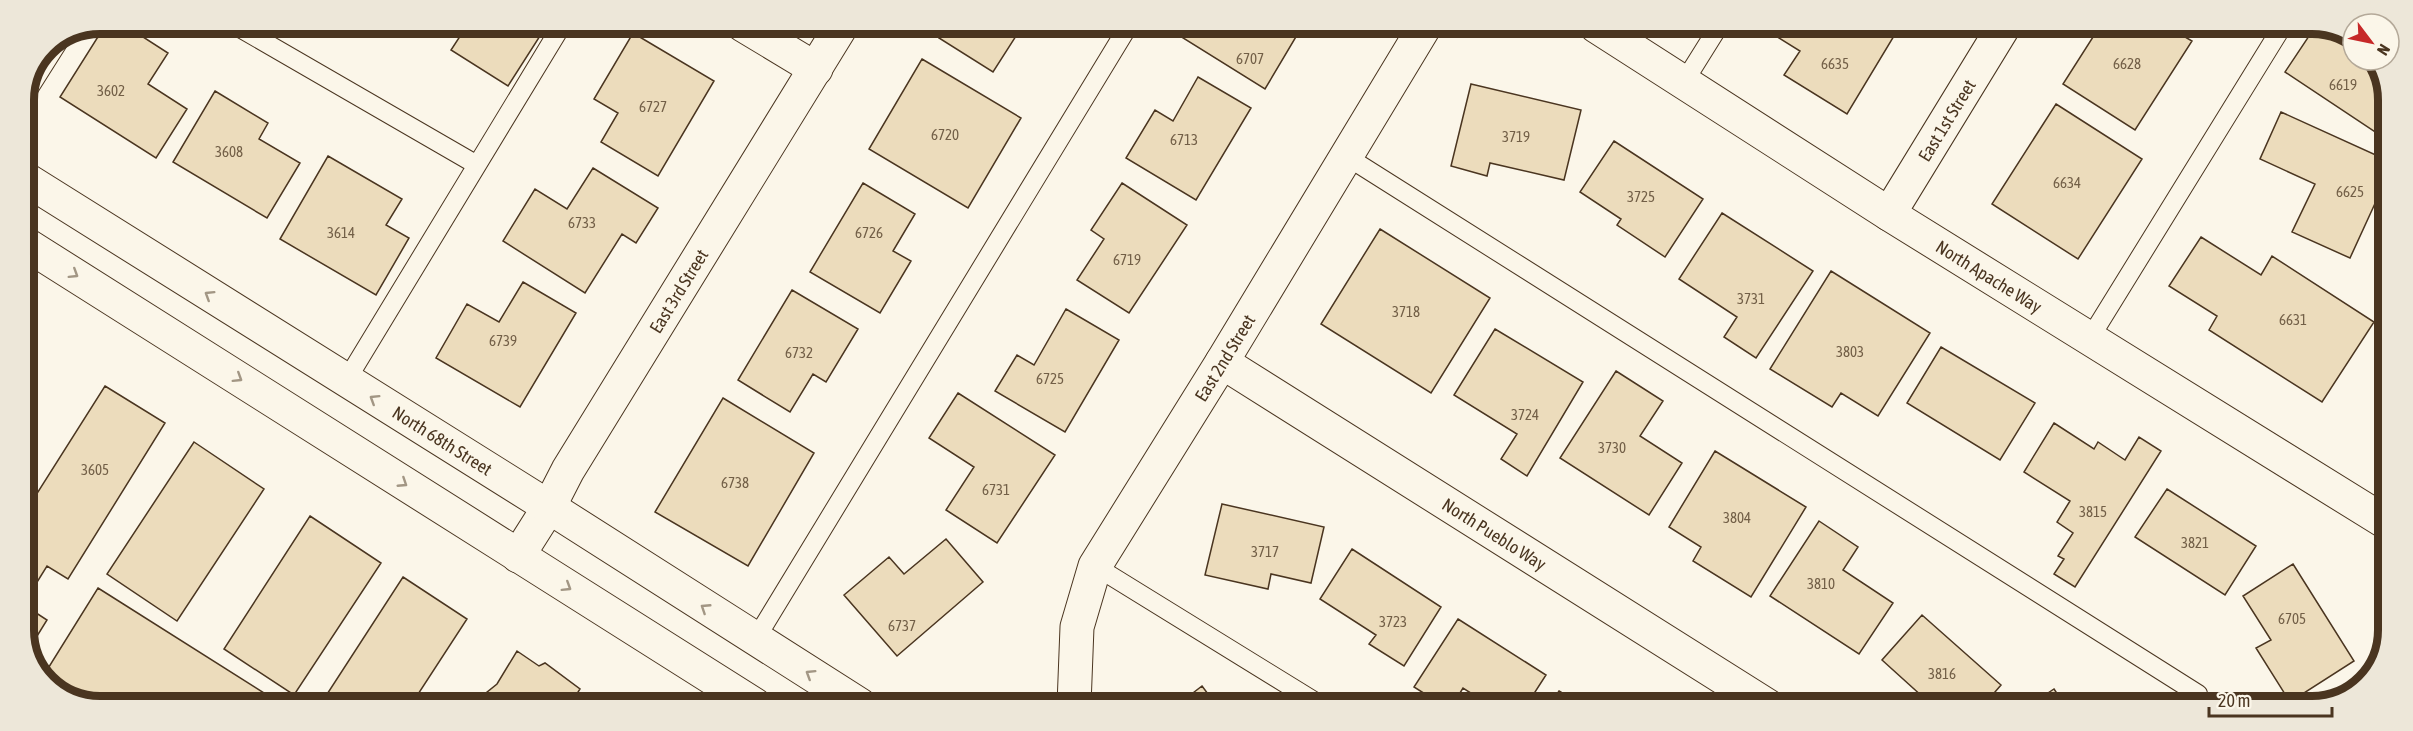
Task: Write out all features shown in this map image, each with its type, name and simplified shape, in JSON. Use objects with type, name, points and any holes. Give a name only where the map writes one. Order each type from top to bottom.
[{"type":"street","points":[[758,34],[816,69]]},
{"type":"street","name":"East 3rd Street","points":[[518,556],[549,507],[568,470],[837,34]]},
{"type":"street","name":"East 2nd Street","points":[[1074,696],[1077,627],[1095,566],[1222,362],[1420,34]]},
{"type":"street","name":"North Apache Way","points":[[1609,34],[1889,214],[2378,517]]},
{"type":"street","name":"East 1st Street","points":[[1889,214],[1999,34]]},
{"type":"street","name":"North 68th Street","points":[[34,184],[845,696]]},
{"type":"street","points":[[34,250],[741,696]]},
{"type":"street","name":"North Pueblo Way","points":[[1222,362],[1752,696]]},
{"type":"lane","points":[[250,34],[477,165]]},
{"type":"lane","points":[[346,381],[557,34]]},
{"type":"lane","points":[[754,640],[1124,34]]},
{"type":"lane","points":[[1684,82],[1714,34]]},
{"type":"lane","points":[[2090,338],[2278,34]]},
{"type":"lane","points":[[1346,156],[2198,696]]},
{"type":"lane","points":[[1095,566],[1306,696]]},
{"type":"building","points":[[100,34],[139,34],[168,53],[148,84],[187,109],[156,158],[60,97]]},
{"type":"building","points":[[461,34],[541,34],[508,86],[451,50]]},
{"type":"building","points":[[632,34],[714,81],[658,176],[601,142],[618,113],[594,99]]},
{"type":"building","points":[[942,34],[1017,34],[993,72],[939,38]]},
{"type":"building","points":[[1177,34],[1298,34],[1265,89]]},
{"type":"building","points":[[1773,34],[1895,34],[1847,114],[1784,75],[1800,51]]},
{"type":"building","points":[[2095,34],[2180,34],[2192,41],[2135,130],[2063,84]]},
{"type":"building","points":[[2310,34],[2341,42],[2341,72],[2372,72],[2378,96],[2378,134],[2285,72]]},
{"type":"building","points":[[922,59],[1021,118],[968,208],[869,149]]},
{"type":"building","points":[[1198,77],[1251,108],[1196,200],[1126,158],[1155,110],[1173,121]]},
{"type":"building","points":[[1471,84],[1581,110],[1564,180],[1490,163],[1487,176],[1451,166]]},
{"type":"building","points":[[215,91],[268,123],[259,139],[300,163],[267,218],[173,162]]},
{"type":"building","points":[[2056,104],[2142,159],[2078,259],[1992,204]]},
{"type":"building","points":[[2281,112],[2378,156],[2378,197],[2350,258],[2292,232],[2315,184],[2260,159]]},
{"type":"building","points":[[1614,141],[1703,199],[1665,257],[1617,225],[1621,219],[1580,192]]},
{"type":"building","points":[[328,156],[402,199],[386,225],[409,238],[376,295],[280,239]]},
{"type":"building","points":[[593,168],[658,208],[636,243],[622,234],[585,293],[503,241],[535,189],[567,209]]},
{"type":"building","points":[[863,183],[915,214],[893,251],[911,261],[880,313],[810,272]]},
{"type":"building","points":[[1122,183],[1187,225],[1129,313],[1077,280],[1104,239],[1091,230]]},
{"type":"building","points":[[1722,213],[1813,271],[1756,358],[1724,337],[1737,317],[1679,279]]},
{"type":"building","points":[[1380,229],[1490,298],[1431,393],[1321,324]]},
{"type":"building","points":[[2201,237],[2261,275],[2272,256],[2374,322],[2322,402],[2209,330],[2217,316],[2169,286]]},
{"type":"building","points":[[1831,271],[1930,333],[1878,416],[1841,393],[1832,407],[1770,369]]},
{"type":"building","points":[[523,282],[576,313],[520,407],[436,358],[467,304],[499,322]]},
{"type":"building","points":[[792,290],[858,329],[826,382],[813,374],[790,412],[738,380]]},
{"type":"building","points":[[1066,309],[1119,340],[1065,432],[995,391],[1017,355],[1034,365]]},
{"type":"building","points":[[1495,329],[1583,382],[1527,476],[1501,459],[1517,434],[1454,395]]},
{"type":"building","points":[[1941,347],[2035,403],[2000,460],[1907,403]]},
{"type":"building","points":[[1616,371],[1663,401],[1640,436],[1682,463],[1649,515],[1560,458]]},
{"type":"building","points":[[105,386],[165,423],[68,579],[47,566],[35,585],[35,497]]},
{"type":"building","points":[[958,393],[1055,455],[997,543],[946,510],[974,467],[929,438]]},
{"type":"building","points":[[723,398],[814,453],[748,566],[655,512]]},
{"type":"building","points":[[2054,423],[2094,449],[2098,442],[2125,460],[2139,437],[2161,451],[2075,587],[2054,574],[2064,559],[2058,556],[2073,533],[2057,522],[2070,501],[2024,472]]},
{"type":"building","points":[[194,442],[264,489],[177,621],[107,574]]},
{"type":"building","points":[[1715,451],[1806,507],[1751,597],[1693,561],[1701,547],[1669,527]]},
{"type":"building","points":[[2167,489],[2256,546],[2225,595],[2135,537]]},
{"type":"building","points":[[1222,504],[1324,527],[1311,583],[1271,574],[1268,589],[1205,575]]},
{"type":"building","points":[[310,516],[381,563],[294,695],[224,649]]},
{"type":"building","points":[[1819,521],[1858,547],[1843,570],[1893,603],[1859,654],[1770,596]]},
{"type":"building","points":[[946,539],[983,582],[897,656],[844,595],[889,557],[904,574]]},
{"type":"building","points":[[1352,549],[1441,607],[1404,666],[1369,644],[1376,635],[1320,599]]},
{"type":"building","points":[[2293,564],[2354,661],[2299,696],[2286,696],[2256,648],[2271,640],[2243,596]]},
{"type":"building","points":[[403,577],[467,619],[417,696],[326,696]]},
{"type":"building","points":[[98,588],[269,696],[92,696],[64,685],[47,670]]},
{"type":"building","points":[[35,612],[47,620],[35,639]]},
{"type":"building","points":[[1922,615],[2001,685],[1992,696],[1922,696],[1882,660]]},
{"type":"building","points":[[1458,619],[1546,675],[1532,696],[1475,696],[1463,688],[1458,696],[1428,696],[1414,687]]},
{"type":"building","points":[[517,651],[539,666],[545,663],[580,689],[576,696],[482,696],[497,684]]},
{"type":"building","points":[[1202,686],[1210,696],[1189,696]]},
{"type":"building","points":[[2054,689],[2059,696],[2044,696]]},
{"type":"building","points":[[1559,691],[1567,696],[1556,696]]}]
